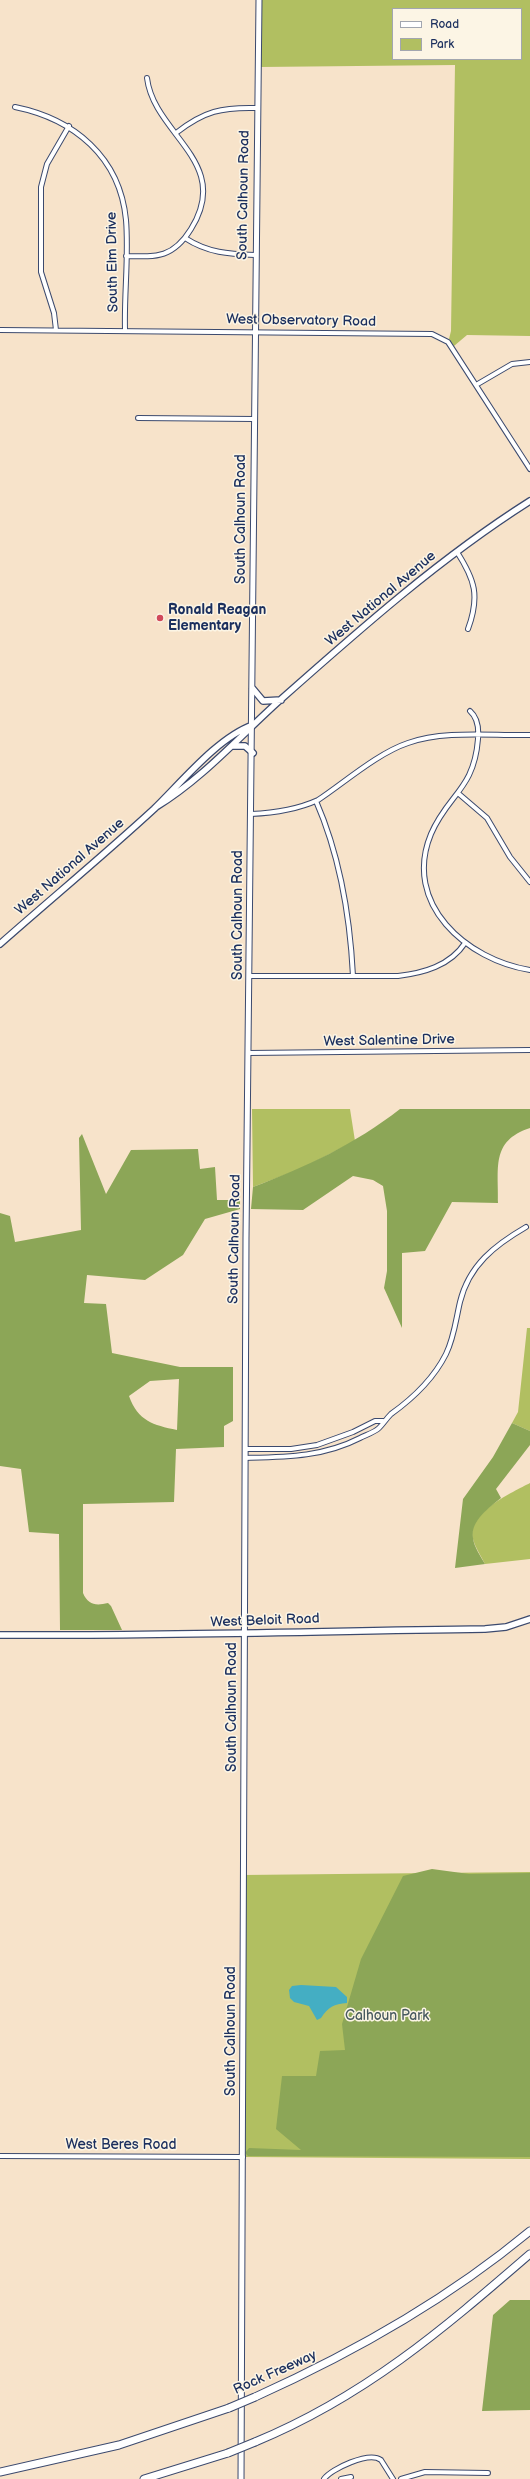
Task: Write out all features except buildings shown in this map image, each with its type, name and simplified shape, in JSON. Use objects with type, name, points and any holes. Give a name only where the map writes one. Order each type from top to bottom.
[{"type":"highway","name":"Rock Freeway","points":[[0,2472],[119,2444],[229,2408],[255,2397],[330,2362],[410,2317],[473,2275],[530,2231]]},
{"type":"highway","points":[[144,2479],[228,2453],[323,2410],[393,2366],[437,2334],[530,2254]]},
{"type":"main road","name":"West National Avenue","points":[[0,944],[156,807],[189,783],[243,737],[253,725],[392,603],[457,552],[530,501]]},
{"type":"main road","points":[[253,689],[264,701],[281,700]]},
{"type":"main road","name":"West National Avenue","points":[[156,807],[166,794],[240,729],[253,725]]},
{"type":"main road","points":[[229,748],[241,745],[253,753]]},
{"type":"main road","name":"West Beloit Road","points":[[0,1635],[485,1629],[506,1626],[530,1619]]},
{"type":"street","name":"South Calhoun Road","points":[[241,2479],[245,1449],[248,1053],[253,753],[254,332],[259,0]]},
{"type":"street","points":[[126,256],[154,257],[165,255],[174,250],[185,238],[201,209],[203,187],[196,161],[152,97],[147,78]]},
{"type":"street","name":"South Elm Drive","points":[[15,107],[38,112],[69,126],[100,155],[115,181],[126,220],[125,329]]},
{"type":"street","points":[[176,133],[202,115],[214,110],[257,108]]},
{"type":"street","points":[[56,330],[52,304],[41,272],[41,187],[47,164],[69,126]]},
{"type":"street","points":[[185,238],[216,253],[255,255]]},
{"type":"street","name":"West Observatory Road","points":[[0,330],[125,329],[432,334],[448,342],[530,469]]},
{"type":"street","points":[[476,386],[512,364],[530,362]]},
{"type":"street","points":[[138,418],[254,419]]},
{"type":"street","points":[[457,552],[470,574],[475,588],[474,609],[468,629]]},
{"type":"street","points":[[470,711],[477,720],[478,736],[476,759],[472,773],[459,794],[438,820],[431,834],[426,848],[425,878],[433,906],[441,920],[465,943],[497,961],[530,970]]},
{"type":"street","points":[[251,814],[289,811],[316,801],[406,743],[431,737],[530,735]]},
{"type":"street","points":[[459,794],[487,818],[510,857],[530,882]]},
{"type":"street","points":[[316,801],[329,833],[338,863],[351,945],[353,976]]},
{"type":"street","points":[[249,976],[398,976],[429,970],[451,957],[465,943]]},
{"type":"street","name":"West Salentine Drive","points":[[248,1053],[530,1050]]},
{"type":"street","points":[[245,1458],[296,1457],[316,1454],[352,1442],[379,1428],[383,1421],[404,1404],[426,1381],[446,1354],[462,1294],[484,1257],[500,1242],[526,1227]]},
{"type":"street","points":[[245,1449],[291,1449],[315,1446],[349,1434],[375,1421],[383,1421]]},
{"type":"street","points":[[349,1434],[352,1442]]},
{"type":"street","points":[[315,1446],[316,1454]]},
{"type":"street","name":"West Beres Road","points":[[0,2156],[242,2157]]},
{"type":"street","points":[[324,2479],[329,2472],[361,2459],[373,2457],[381,2460],[393,2479]]},
{"type":"street","points":[[401,2479],[425,2472],[488,2473]]},
{"type":"street","points":[[341,2479],[351,2477]]},
{"type":"green space","points":[[261,0],[530,0],[530,336],[467,335],[454,346],[449,339],[451,331],[455,65],[260,67]]},
{"type":"green space","points":[[252,1109],[350,1109],[355,1141],[300,1169],[253,1187]]},
{"type":"green space","points":[[400,1109],[530,1109],[530,1128],[508,1140],[499,1158],[498,1203],[452,1202],[425,1251],[402,1253],[402,1328],[384,1288],[387,1271],[387,1211],[383,1186],[373,1180],[353,1176],[303,1210],[251,1209],[253,1187],[330,1154],[366,1133]]},
{"type":"green space","points":[[82,1134],[106,1194],[131,1150],[198,1149],[200,1169],[215,1167],[217,1200],[231,1200],[240,1193],[240,1209],[205,1219],[183,1255],[145,1280],[87,1275],[84,1303],[106,1304],[112,1353],[180,1367],[233,1367],[233,1421],[224,1426],[224,1447],[176,1449],[174,1502],[83,1504],[83,1593],[87,1600],[93,1604],[108,1603],[111,1606],[122,1630],[60,1630],[59,1534],[29,1532],[21,1469],[0,1466],[0,1213],[10,1216],[15,1242],[81,1230],[79,1138]],"holes":[[[179,1379],[177,1430],[154,1424],[147,1420],[137,1411],[129,1396],[150,1381]]]},
{"type":"green space","points":[[527,1328],[530,1328],[530,1431],[512,1423],[518,1412]]},
{"type":"green space","points":[[512,1423],[530,1431],[530,1445],[496,1489],[501,1498],[482,1515],[475,1526],[473,1538],[478,1552],[485,1564],[455,1568],[463,1499],[493,1457]]},
{"type":"green space","points":[[530,1483],[530,1559],[485,1564],[473,1539],[473,1529],[477,1521],[483,1512],[492,1505]]},
{"type":"green space","name":"Calhoun Park","points":[[432,1869],[469,1874],[530,1873],[530,2157],[248,2156],[245,2153],[249,2148],[301,2150],[276,2129],[282,2076],[316,2076],[320,2051],[345,2050],[342,2024],[361,1959],[403,1876]]},
{"type":"green space","name":"Calhoun Park","points":[[530,1872],[530,2159],[243,2157],[243,1875]]},
{"type":"green space","points":[[510,2300],[530,2300],[530,2410],[482,2411],[493,2315]]},
{"type":"water","points":[[301,1985],[336,1987],[347,1997],[347,2003],[338,2004],[332,2007],[317,2020],[309,2006],[294,2002],[290,1998],[289,1990],[292,1986]]},
{"type":"place","name":"Ronald Reagan Elementary","points":[[160,618]]}]
